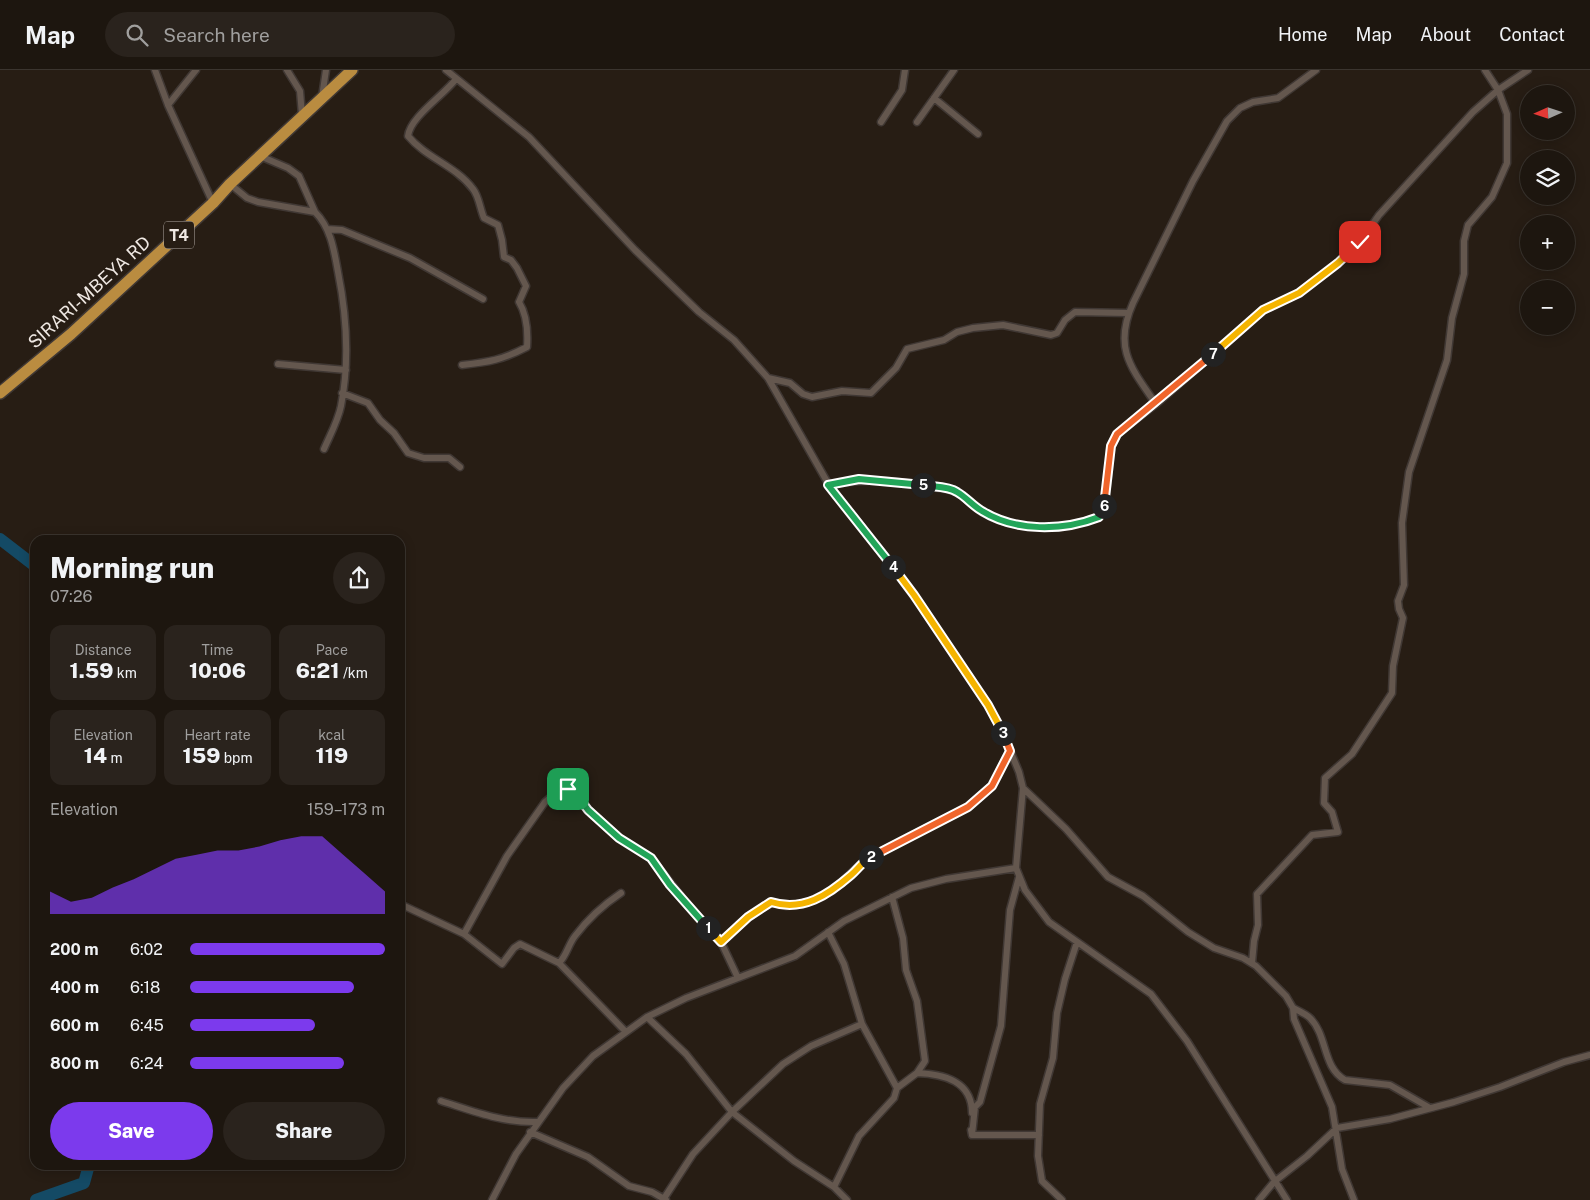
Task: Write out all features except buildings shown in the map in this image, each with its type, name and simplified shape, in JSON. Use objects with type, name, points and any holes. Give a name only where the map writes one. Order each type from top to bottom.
[{"type":"highway","name":"SIRARI-MBEYA RD","points":[[0,393],[72,334],[213,203],[230,184],[302,115],[352,70]]},
{"type":"street","points":[[155,70],[168,105],[213,203]]},
{"type":"street","points":[[168,105],[196,70]]},
{"type":"street","points":[[286,70],[300,91],[302,115]]},
{"type":"street","points":[[322,98],[326,70]]},
{"type":"street","points":[[446,70],[530,137],[636,250],[699,312],[734,340],[768,378],[828,485],[914,595],[988,705],[1010,751],[1023,788],[1016,868],[1019,877],[1042,914],[1077,942],[1151,994],[1187,1041],[1287,1200]]},
{"type":"street","points":[[881,122],[902,90],[905,70]]},
{"type":"street","points":[[918,122],[954,70]]},
{"type":"street","points":[[1156,404],[1138,381],[1126,360],[1128,313],[1193,182],[1227,121],[1240,108],[1253,102],[1278,98],[1316,70]]},
{"type":"street","points":[[1252,963],[1258,924],[1257,894],[1312,835],[1338,832],[1332,812],[1325,806],[1325,778],[1352,754],[1392,693],[1393,666],[1403,618],[1398,601],[1404,585],[1402,523],[1406,493],[1420,434],[1447,360],[1452,318],[1464,274],[1464,241],[1468,224],[1492,197],[1507,163],[1507,114],[1498,90],[1485,70]]},
{"type":"street","points":[[828,485],[859,479],[947,489],[956,491],[982,512],[1030,527],[1056,527],[1099,517],[1104,511],[1112,443],[1117,434],[1156,404],[1263,310],[1299,293],[1338,263],[1360,242],[1379,215],[1473,112],[1498,90],[1528,70]]},
{"type":"street","points":[[456,78],[409,126],[408,136],[416,146],[465,179],[475,191],[484,218],[498,225],[504,257],[511,260],[526,286],[519,302],[523,308],[527,347],[498,361],[462,365]]},
{"type":"street","points":[[934,98],[978,134]]},
{"type":"street","points":[[260,156],[288,168],[299,176],[315,212],[327,229],[333,243],[348,331],[346,370],[339,413],[324,449]]},
{"type":"street","points":[[230,184],[247,198],[258,202],[315,212]]},
{"type":"street","points":[[327,229],[342,230],[363,241],[410,258],[483,299]]},
{"type":"street","points":[[768,378],[790,383],[803,394],[812,397],[842,391],[871,394],[896,368],[907,349],[944,340],[962,330],[1003,325],[1051,335],[1058,333],[1065,320],[1075,312],[1128,313]]},
{"type":"street","points":[[278,364],[346,370]]},
{"type":"street","points":[[342,393],[368,402],[380,420],[394,433],[408,453],[424,458],[449,458],[460,467]]},
{"type":"street","points":[[721,942],[748,917],[771,902],[786,906],[804,904],[832,891],[866,859],[968,807],[992,786],[1010,751]]},
{"type":"street","points":[[1023,788],[1066,829],[1108,876],[1143,896],[1188,932],[1214,948],[1252,963],[1275,984],[1293,1008],[1309,1017],[1316,1025],[1322,1038],[1326,1056],[1339,1077],[1345,1080],[1390,1085],[1430,1108]]},
{"type":"street","points":[[464,934],[506,856],[545,802],[558,791],[568,789],[576,794],[588,810],[619,838],[651,858],[676,892],[721,942],[738,978]]},
{"type":"street","points":[[492,1200],[503,1177],[530,1132],[564,1088],[593,1056],[647,1017],[673,1004],[795,956],[828,932],[911,888],[946,879],[1016,868]]},
{"type":"street","points":[[972,1135],[975,1107],[980,1102],[1001,1026],[1010,910],[1019,877]]},
{"type":"street","points":[[559,963],[570,948],[575,936],[606,903],[620,893]]},
{"type":"street","points":[[892,897],[903,938],[906,970],[916,996],[925,1058],[917,1073],[896,1088]]},
{"type":"street","points":[[405,906],[464,934],[502,964],[514,948],[520,944],[559,963],[626,1032]]},
{"type":"street","points":[[828,932],[844,964],[862,1024],[896,1088],[894,1098],[859,1136],[834,1187]]},
{"type":"street","points":[[1062,1200],[1042,1181],[1038,1156],[1040,1104],[1053,1058],[1057,1013],[1064,979],[1077,942]]},
{"type":"street","points":[[1293,1008],[1294,1019],[1332,1107],[1337,1128],[1342,1169],[1354,1200]]},
{"type":"street","points":[[647,1017],[686,1054],[732,1112],[794,1161],[834,1187],[847,1200]]},
{"type":"street","points":[[530,1132],[588,1157],[628,1186],[652,1192],[664,1200],[694,1154],[732,1112],[783,1064],[811,1046],[862,1024]]},
{"type":"street","points":[[1259,1200],[1274,1182],[1307,1156],[1337,1128],[1376,1122],[1430,1108],[1500,1087],[1540,1070],[1590,1055]]},
{"type":"street","points":[[917,1073],[935,1074],[947,1078],[966,1090],[972,1101],[972,1135]]},
{"type":"street","points":[[441,1101],[498,1118],[520,1122],[537,1122]]},
{"type":"street","points":[[972,1135],[1039,1134]]},
{"type":"waterway","points":[[0,539],[30,562]]},
{"type":"waterway","points":[[36,1200],[84,1183],[88,1170]]},
{"type":"route","points":[[568,789],[576,794],[588,810],[619,838],[651,858],[670,885],[721,942],[748,917],[771,902],[786,906],[804,904],[832,891],[853,874],[866,859],[911,834],[968,807],[990,789],[1010,751],[1004,736],[988,705],[914,595],[828,485],[859,479],[895,481],[947,489],[956,491],[982,512],[1030,527],[1056,527],[1099,517],[1104,511],[1111,446],[1117,434],[1156,404],[1263,310],[1299,293],[1338,263],[1360,242]]}]
